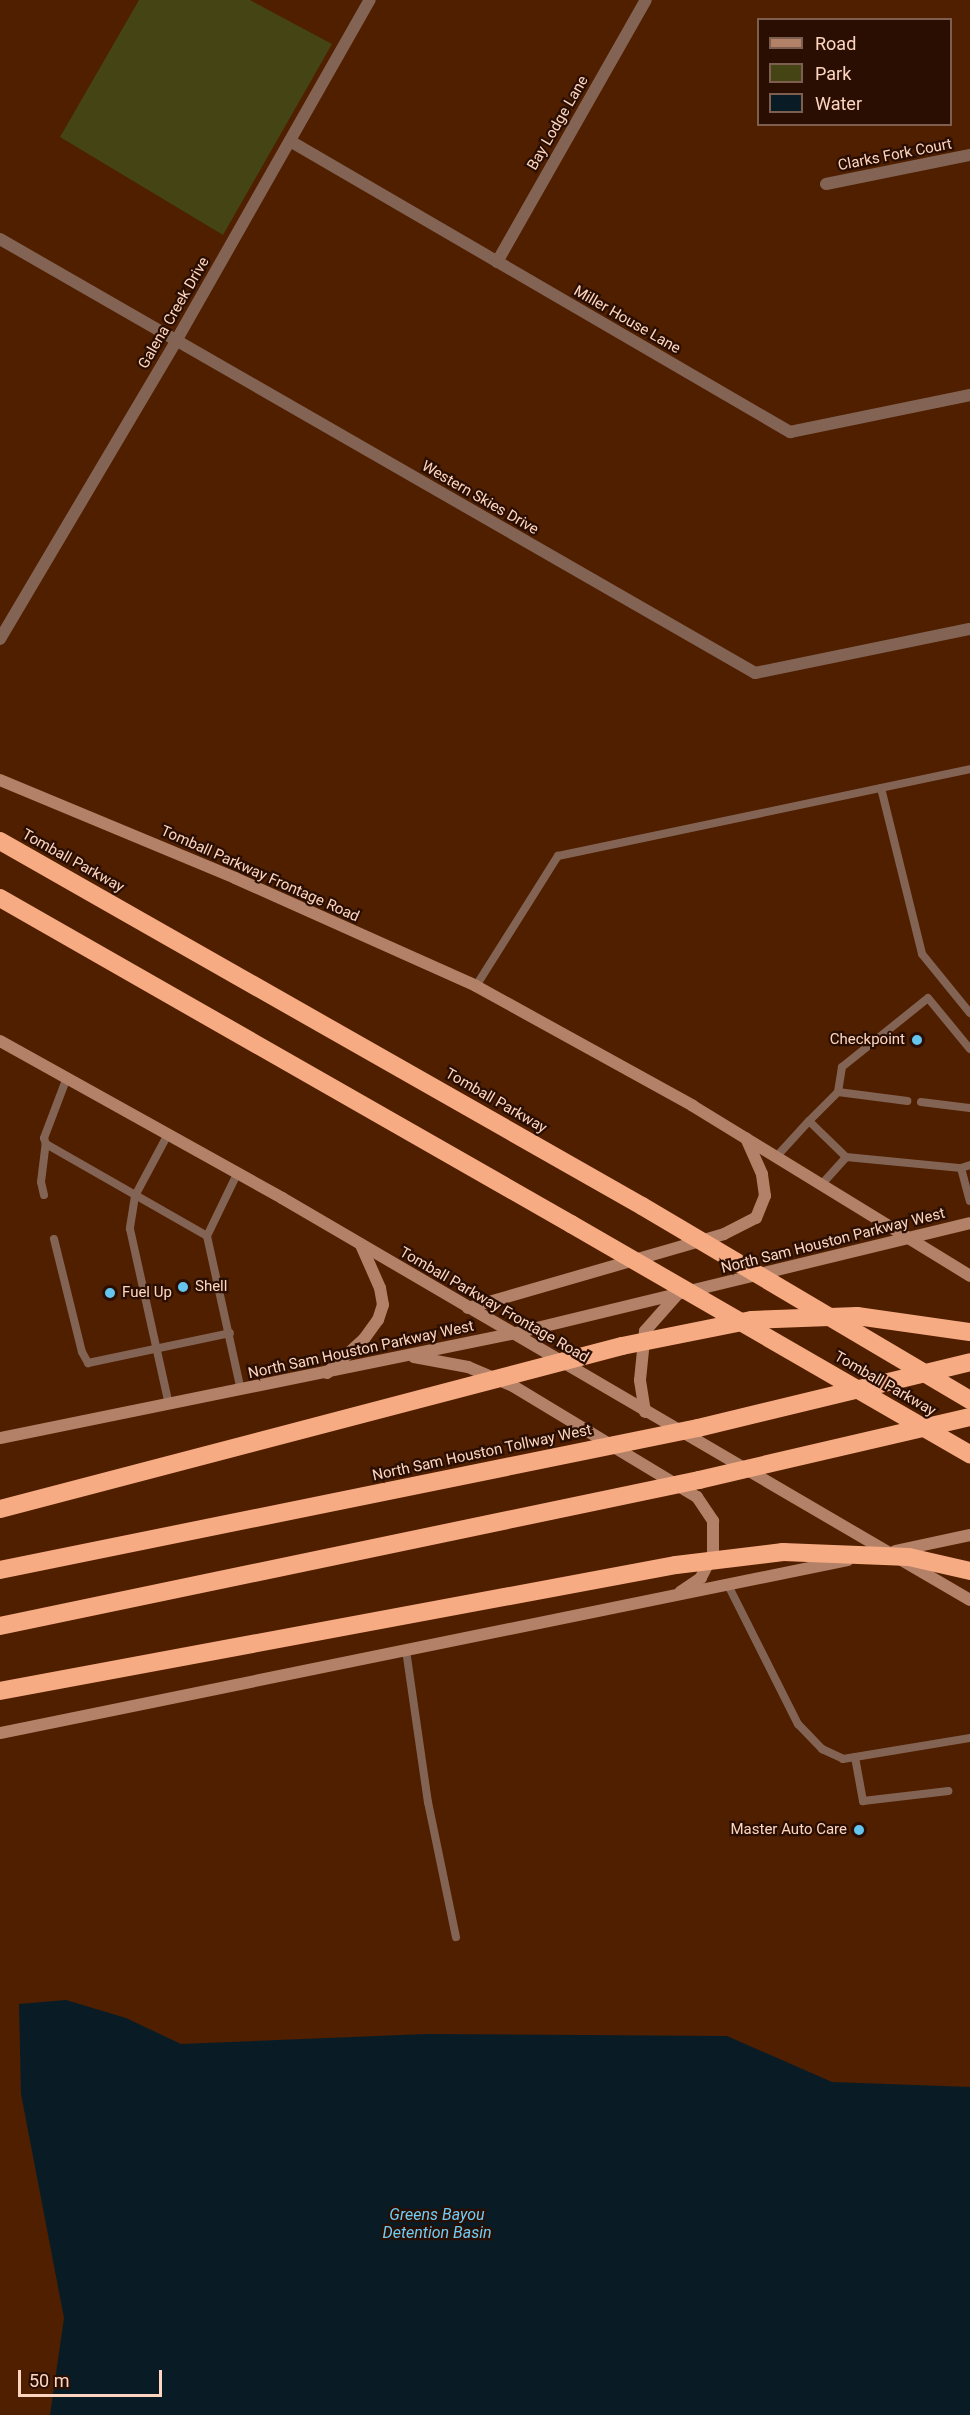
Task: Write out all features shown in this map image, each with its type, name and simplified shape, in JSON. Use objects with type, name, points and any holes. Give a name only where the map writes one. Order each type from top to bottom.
[{"type":"highway","name":"Tomball Parkway","points":[[0,841],[642,1206],[970,1400]]},
{"type":"highway","name":"Tomball Parkway","points":[[0,898],[970,1454]]},
{"type":"highway","points":[[0,1509],[622,1346],[752,1320],[857,1316],[970,1332]]},
{"type":"highway","name":"North Sam Houston Tollway West","points":[[0,1570],[698,1428],[970,1362]]},
{"type":"highway","points":[[0,1626],[699,1480],[970,1417]]},
{"type":"highway","points":[[0,1691],[687,1563],[783,1552],[909,1557],[970,1571]]},
{"type":"main road","name":"Tomball Parkway Frontage Road","points":[[0,780],[235,878],[476,986],[777,1156],[970,1276]]},
{"type":"main road","name":"Tomball Parkway Frontage Road","points":[[0,1041],[237,1174],[468,1308],[516,1333],[645,1412],[970,1600]]},
{"type":"main road","points":[[468,1308],[724,1234],[756,1218],[765,1196],[762,1174],[746,1138]]},
{"type":"main road","name":"North Sam Houston Parkway West","points":[[0,1438],[516,1333],[970,1223]]},
{"type":"main road","points":[[327,1373],[364,1339],[378,1320],[382,1305],[380,1288],[361,1245]]},
{"type":"main road","points":[[645,1412],[640,1380],[645,1331],[678,1294]]},
{"type":"main road","points":[[409,1356],[468,1367],[513,1386],[698,1497],[713,1521],[713,1554],[700,1578],[674,1596]]},
{"type":"main road","points":[[0,1733],[970,1535]]},
{"type":"street","name":"Galena Creek Drive","points":[[0,639],[176,341],[370,0]]},
{"type":"street","name":"Bay Lodge Lane","points":[[497,262],[646,0]]},
{"type":"street","name":"Miller House Lane","points":[[290,141],[790,432],[970,395]]},
{"type":"street","name":"Clarks Fork Court","points":[[826,184],[970,155]]},
{"type":"street","name":"Western Skies Drive","points":[[0,238],[754,673],[970,629]]},
{"type":"lane","points":[[476,986],[558,856],[970,769]]},
{"type":"lane","points":[[881,788],[922,954],[970,1013]]},
{"type":"lane","points":[[777,1156],[838,1092],[842,1067],[928,998],[970,1049]]},
{"type":"lane","points":[[44,1196],[41,1182],[46,1144],[44,1138],[66,1080]]},
{"type":"lane","points":[[838,1092],[907,1101]]},
{"type":"lane","points":[[921,1102],[970,1108]]},
{"type":"lane","points":[[809,1121],[846,1157],[962,1168],[970,1165]]},
{"type":"lane","points":[[167,1136],[135,1196],[130,1229],[169,1405]]},
{"type":"lane","points":[[46,1144],[207,1236]]},
{"type":"lane","points":[[822,1184],[846,1157]]},
{"type":"lane","points":[[962,1168],[970,1201]]},
{"type":"lane","points":[[237,1174],[207,1236],[241,1390]]},
{"type":"lane","points":[[54,1239],[84,1359],[94,1364],[230,1333]]},
{"type":"lane","points":[[728,1585],[798,1724],[811,1741],[833,1756],[855,1757],[970,1738]]},
{"type":"lane","points":[[406,1650],[428,1802],[456,1937]]},
{"type":"lane","points":[[855,1757],[863,1802],[948,1791]]},
{"type":"green space","points":[[139,0],[250,0],[332,44],[223,235],[60,137]]},
{"type":"water","name":"Greens Bayou Detention Basin","points":[[66,2000],[126,2018],[181,2044],[426,2034],[727,2036],[832,2082],[970,2087],[970,2415],[50,2415],[64,2318],[21,2094],[19,2004]]},
{"type":"place","name":"Checkpoint","points":[[917,1040]]},
{"type":"place","name":"Shell","points":[[183,1287]]},
{"type":"place","name":"Fuel Up","points":[[110,1293]]},
{"type":"place","name":"Master Auto Care","points":[[859,1830]]}]
